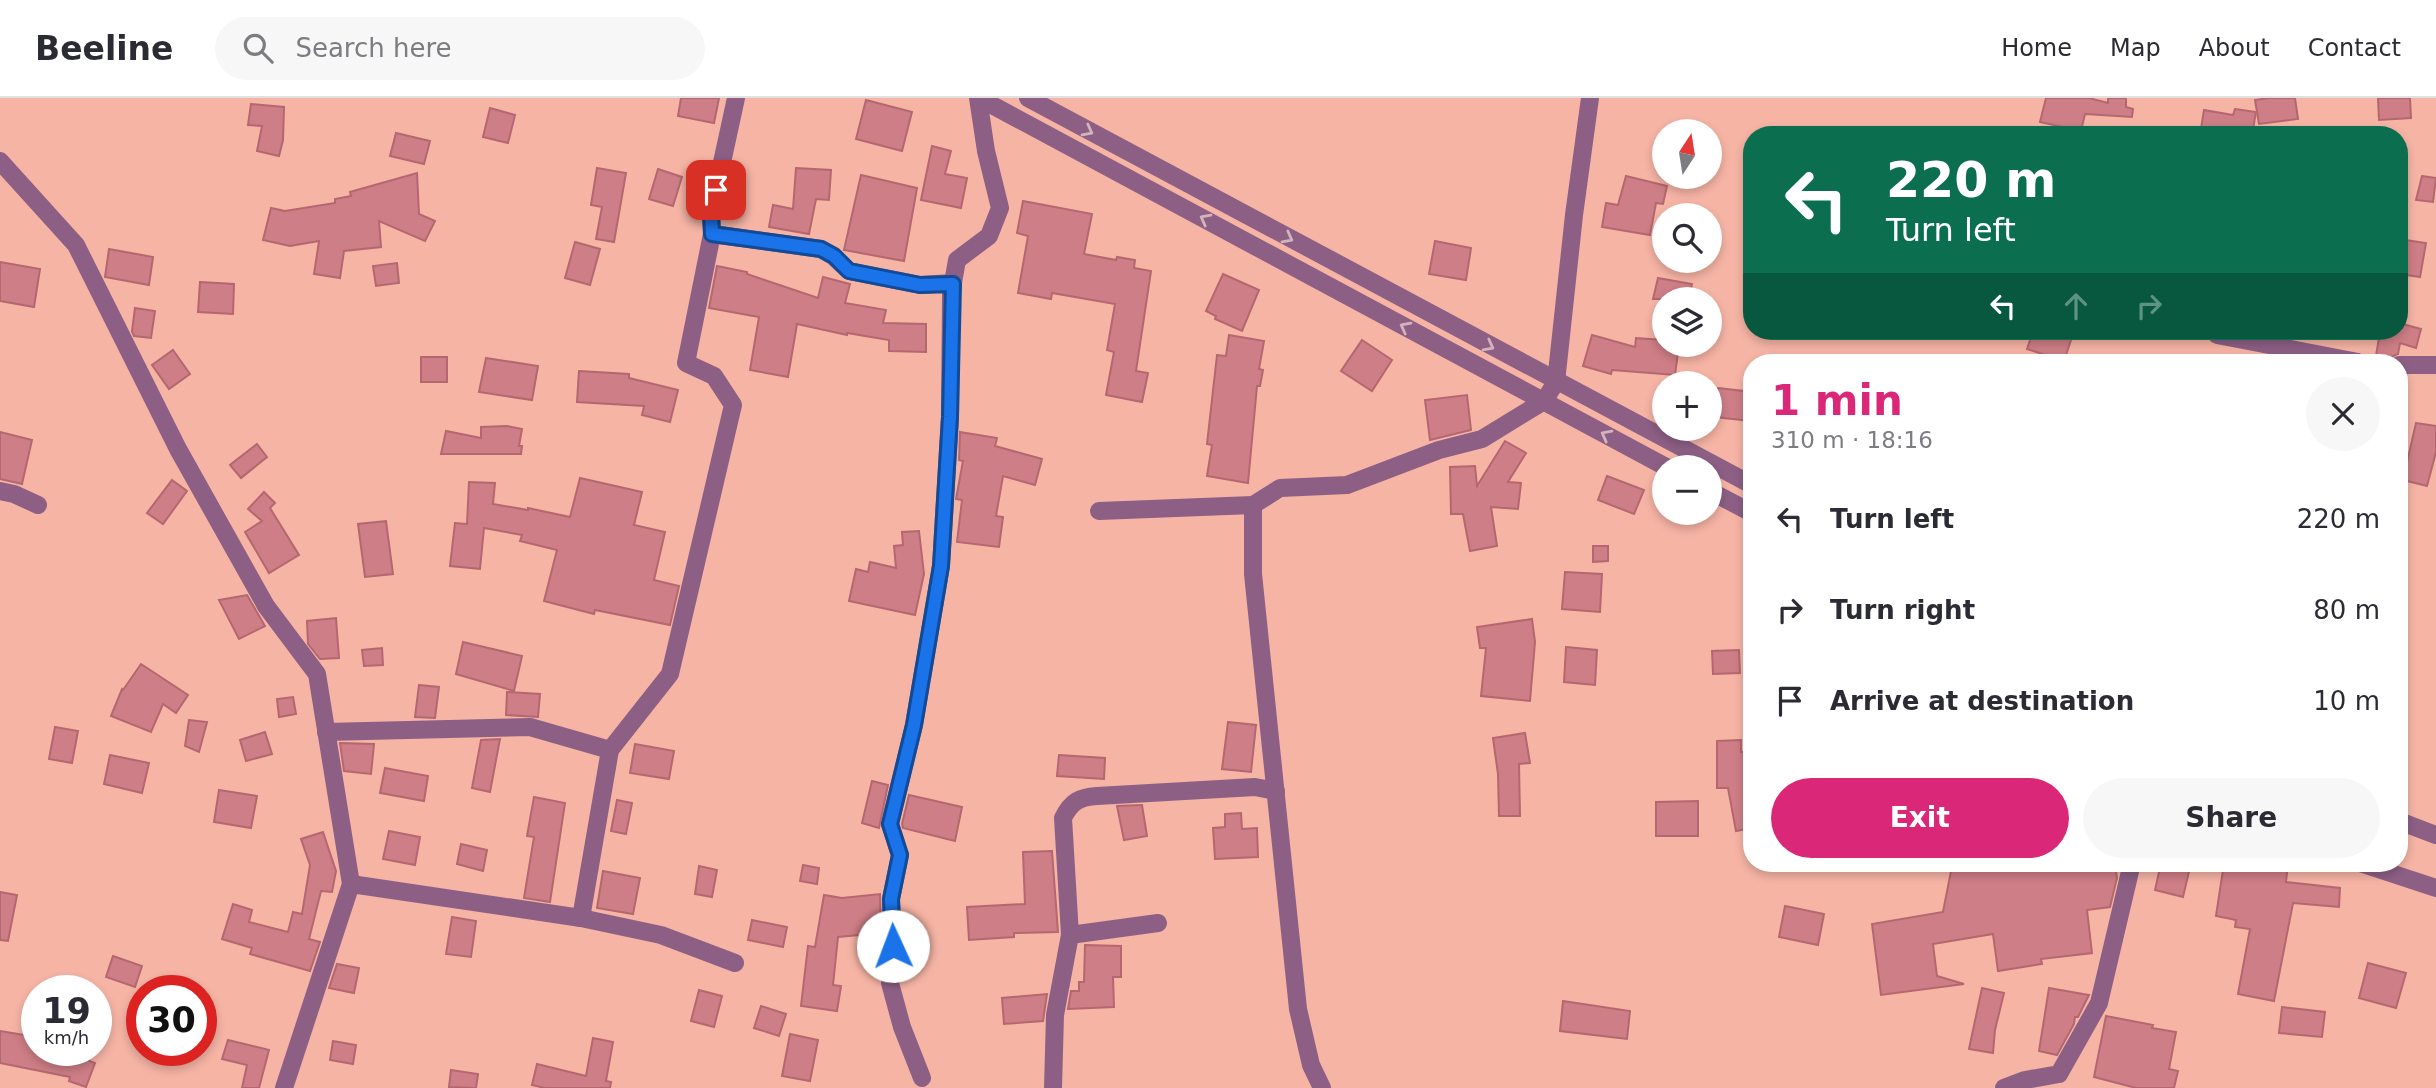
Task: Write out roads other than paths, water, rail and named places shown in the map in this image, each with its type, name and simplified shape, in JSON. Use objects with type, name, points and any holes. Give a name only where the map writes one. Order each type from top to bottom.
[{"type":"street","points":[[581,918],[610,750],[670,674],[733,405],[714,376],[686,363],[712,234],[711,213],[736,98]]},
{"type":"street","points":[[922,1078],[902,1027],[890,983],[893,946],[891,899],[900,855],[890,824],[914,725],[941,566],[950,417],[953,284],[957,260],[989,236],[1000,208],[986,151],[978,98]]},
{"type":"street","points":[[978,98],[1652,459]]},
{"type":"street","points":[[1028,98],[1743,480]]},
{"type":"street","points":[[1099,511],[1253,505],[1280,488],[1347,485],[1439,450],[1482,439],[1544,401],[1556,382],[1590,98]]},
{"type":"street","points":[[0,161],[76,245],[178,449],[266,606],[317,674],[351,884],[284,1088]]},
{"type":"street","points":[[712,234],[821,249],[834,256],[849,271],[920,285],[953,284]]},
{"type":"street","points":[[2243,340],[2316,354]]},
{"type":"street","points":[[2408,365],[2436,365]]},
{"type":"street","points":[[0,491],[38,505]]},
{"type":"street","points":[[1722,497],[1743,508]]},
{"type":"street","points":[[1253,505],[1253,574],[1298,1009],[1311,1065],[1322,1088]]},
{"type":"street","points":[[326,732],[530,727],[610,750]]},
{"type":"street","points":[[1053,1088],[1055,1016],[1070,935],[1063,818],[1071,803],[1083,797],[1097,796],[1255,787],[1276,791]]},
{"type":"street","points":[[2408,824],[2436,835]]},
{"type":"street","points":[[2004,1088],[2025,1080],[2059,1074],[2075,1049],[2099,1003],[2130,872]]},
{"type":"street","points":[[2387,872],[2436,888]]},
{"type":"street","points":[[351,884],[581,918],[661,935],[735,963]]},
{"type":"street","points":[[1070,935],[1158,923]]}]
